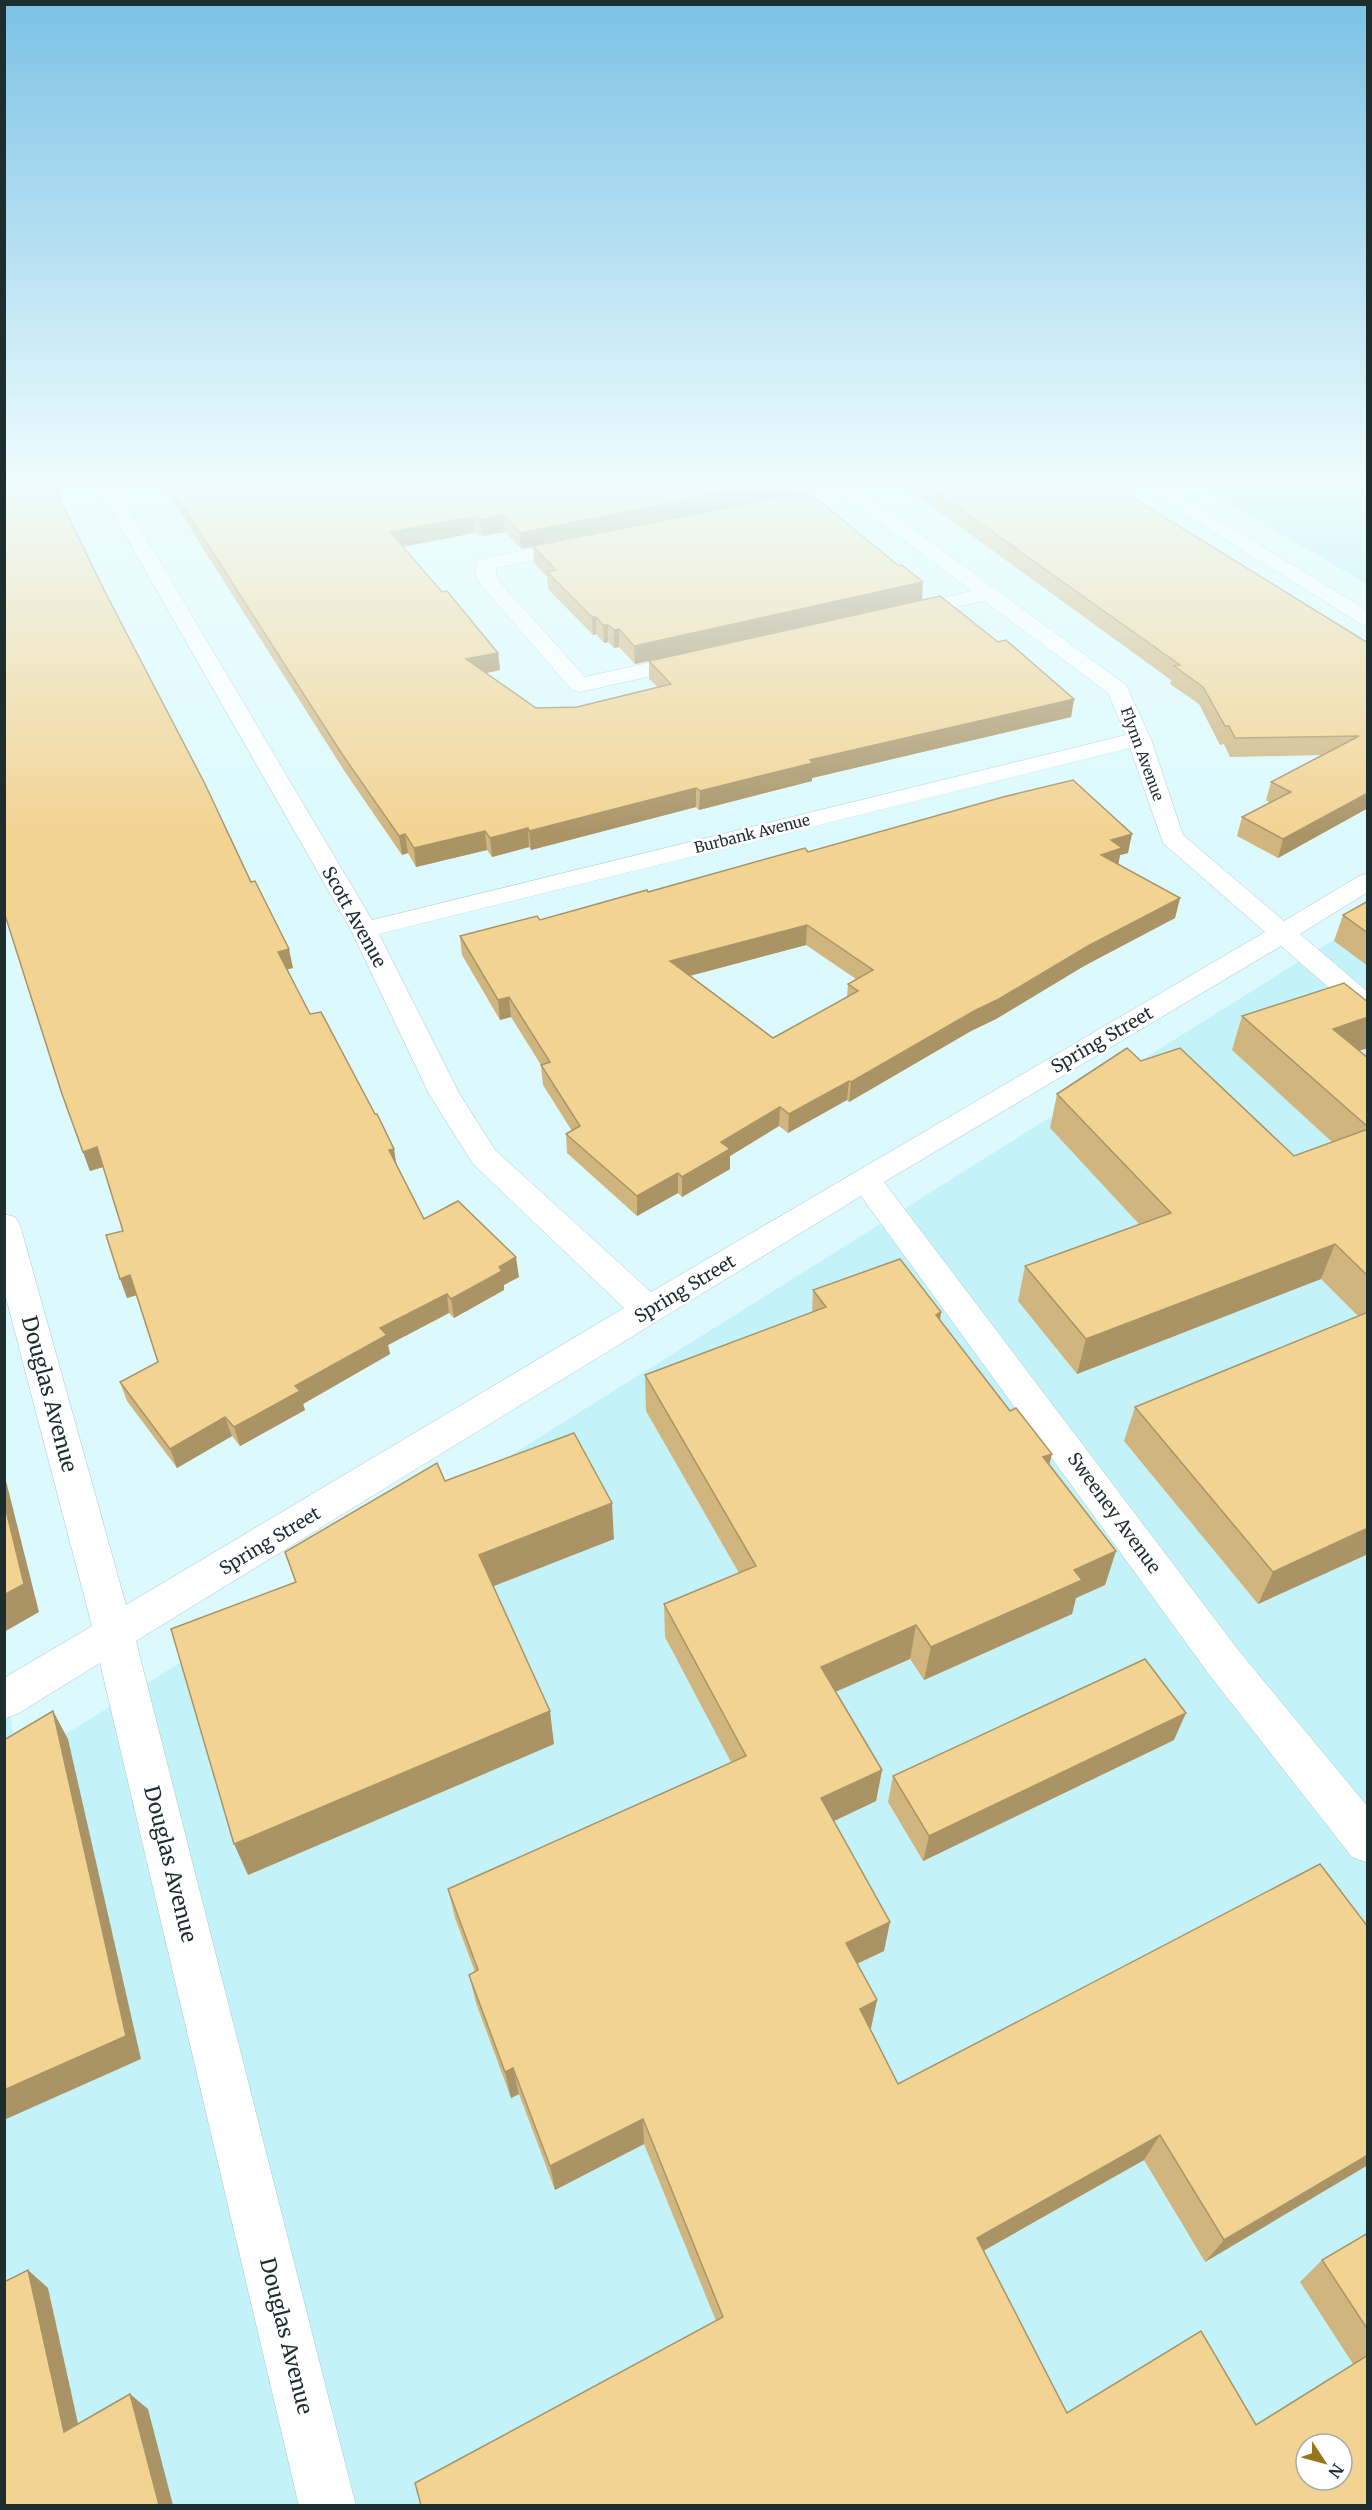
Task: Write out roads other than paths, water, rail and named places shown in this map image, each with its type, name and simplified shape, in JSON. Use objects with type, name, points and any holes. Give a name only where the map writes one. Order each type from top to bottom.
[{"type":"street","name":"Scott Avenue","points":[[173,601],[364,930],[444,1094],[484,1157],[649,1311]]},
{"type":"street","points":[[506,601],[579,685],[707,656]]},
{"type":"street","points":[[882,618],[955,601]]},
{"type":"street","name":"Flynn Avenue","points":[[996,601],[1118,690],[1139,739],[1172,838],[1368,1007]]},
{"type":"street","points":[[1337,601],[1368,620]]},
{"type":"street","name":"Burbank Avenue","points":[[364,930],[1139,739]]},
{"type":"street","name":"Spring Street","points":[[4,1700],[865,1179],[1368,881]]},
{"type":"street","name":"Sweeney Avenue","points":[[865,1179],[1225,1664],[1368,1842]]},
{"type":"street","name":"Douglas Avenue","points":[[4,1225],[114,1635],[328,2505]]}]
